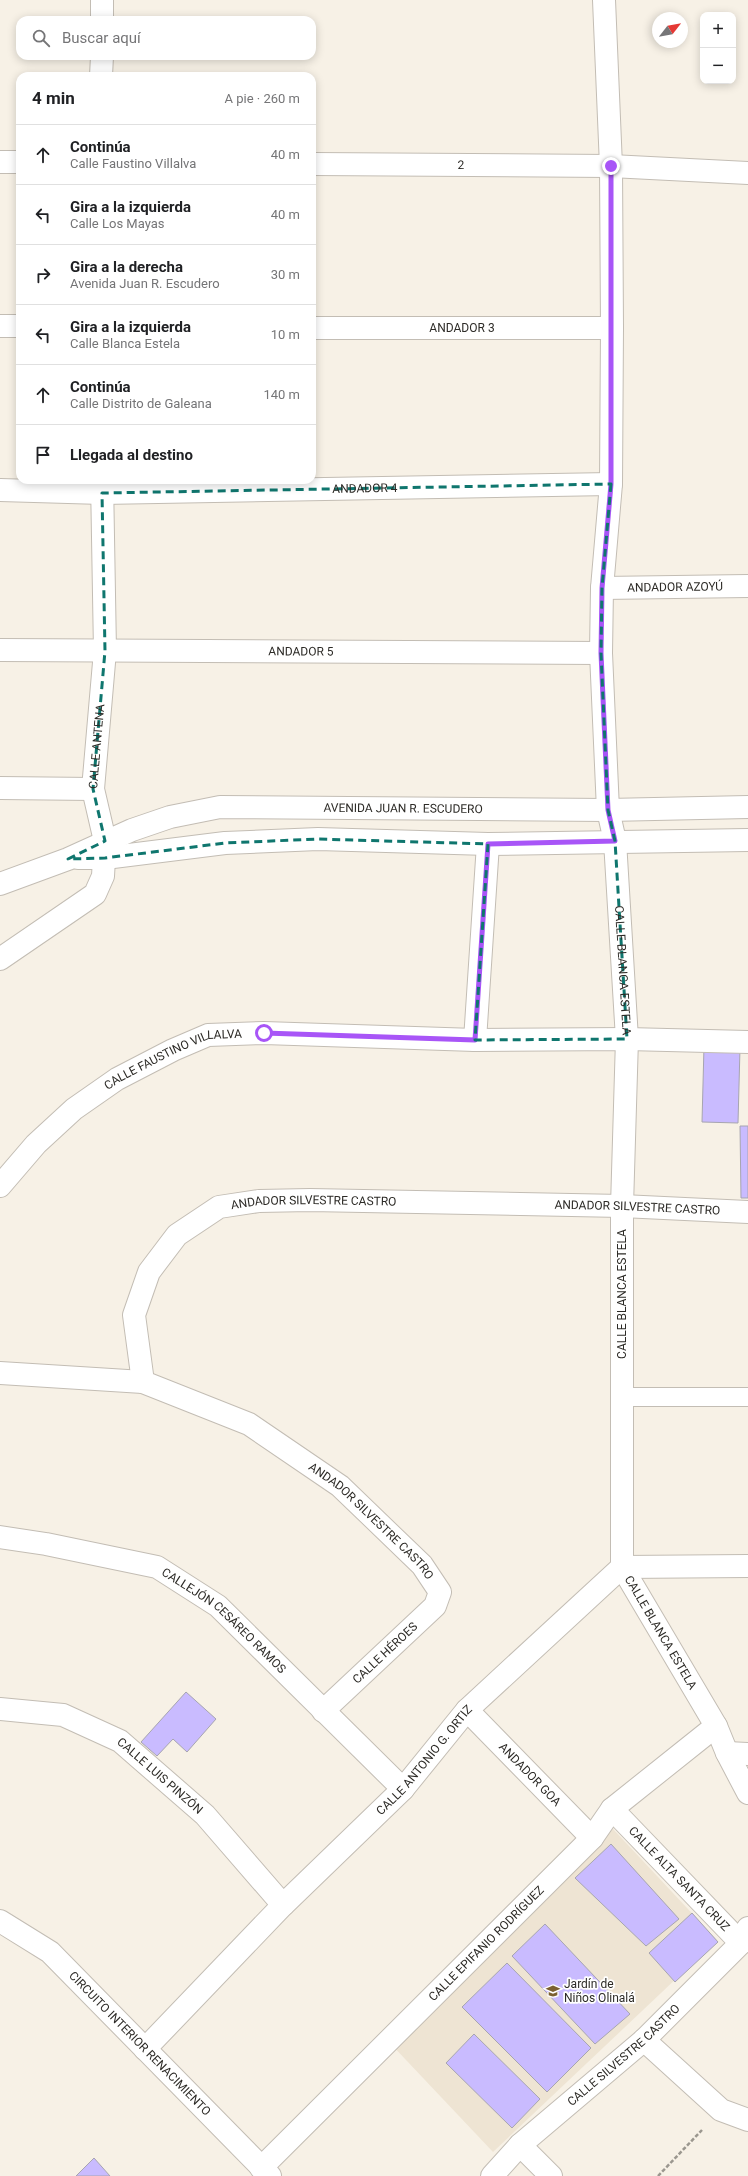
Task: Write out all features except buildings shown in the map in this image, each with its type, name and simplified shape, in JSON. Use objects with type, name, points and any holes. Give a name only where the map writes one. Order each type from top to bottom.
[{"type":"street","points":[[102,0],[102,16]]},
{"type":"street","name":"CALLE BLANCA ESTELA","points":[[604,0],[611,166],[612,328],[611,484],[602,588],[601,653],[608,810],[615,841],[627,1039],[622,1206],[622,1567],[716,1726],[737,1754],[748,1793]]},
{"type":"street","points":[[101,72],[102,60]]},
{"type":"street","points":[[0,162],[16,162]]},
{"type":"street","name":"2","points":[[316,164],[611,166],[748,173]]},
{"type":"street","points":[[0,326],[16,326]]},
{"type":"street","name":"ANDADOR 3","points":[[316,328],[612,328]]},
{"type":"street","name":"ANDADOR 4","points":[[0,490],[102,486],[611,484]]},
{"type":"street","name":"CALLE ANTENA","points":[[0,959],[96,894],[103,876],[105,849],[93,789],[105,651],[102,486]]},
{"type":"street","name":"ANDADOR AZOYÚ","points":[[602,588],[748,586]]},
{"type":"street","name":"ANDADOR 5","points":[[0,650],[601,653]]},
{"type":"street","points":[[0,788],[93,789]]},
{"type":"street","name":"AVENIDA JUAN R. ESCUDERO","points":[[0,884],[68,859],[105,849],[170,817],[220,807],[608,810],[748,807]]},
{"type":"street","name":"AVENIDA JUAN R. ESCUDERO","points":[[105,849],[318,839],[488,844],[748,840]]},
{"type":"street","points":[[475,1040],[488,844]]},
{"type":"street","name":"CALLE FAUSTINO VILLALVA","points":[[0,1186],[36,1144],[74,1109],[117,1079],[173,1050],[208,1036],[264,1033],[475,1040],[627,1039],[748,1042]]},
{"type":"street","name":"ANDADOR SILVESTRE CASTRO","points":[[440,1592],[422,1565],[340,1486],[249,1424],[143,1382],[134,1315],[148,1272],[177,1235],[219,1207],[259,1201],[310,1200],[622,1206],[748,1212]]},
{"type":"street","points":[[0,1373],[143,1382]]},
{"type":"street","name":"CALLEJÓN CESÁREO RAMOS","points":[[0,1537],[46,1544],[157,1567],[218,1606],[403,1789]]},
{"type":"street","points":[[622,1567],[748,1566]]},
{"type":"street","name":"CALLE ANTONIO G. ORTIZ","points":[[145,2049],[284,1905],[403,1789],[467,1710],[622,1567]]},
{"type":"street","name":"CALLE HÉROES","points":[[323,1711],[435,1606],[440,1592]]},
{"type":"street","name":"CALLE LUIS PINZÓN","points":[[0,1709],[63,1715],[120,1741],[205,1815],[284,1905]]},
{"type":"street","name":"ANDADOR GOA","points":[[467,1710],[592,1838]]},
{"type":"street","name":"CALLE EPIFANIO RODRÍGUEZ","points":[[266,2172],[592,1838],[612,1809],[716,1726]]},
{"type":"street","name":"CALLE ALTA SANTA CRUZ","points":[[612,1809],[746,1937]]},
{"type":"street","name":"CIRCUITO INTERIOR RENACIMIENTO","points":[[0,1922],[50,1952],[266,2172]]},
{"type":"street","name":"CALLE SILVESTRE CASTRO","points":[[492,2176],[520,2145],[644,2040],[746,1937]]},
{"type":"street","points":[[644,2040],[721,2110],[748,2120]]},
{"type":"street","points":[[520,2145],[551,2176]]},
{"type":"lane","points":[[622,1397],[748,1397]]},
{"type":"path","points":[[658,2176],[721,2110]]},
{"type":"highlighted area","points":[[611,484],[602,588],[601,653],[608,810],[615,841],[627,1039],[475,1040],[488,844],[318,839],[225,843],[105,858],[68,859],[105,841],[93,789],[105,651],[102,493]]},
{"type":"shaded area","name":"Jardín de Niños Olinalá","points":[[613,1829],[717,1940],[493,2152],[389,2042]]},
{"type":"place","name":"Jardín de Niños Olinalá","points":[[553,1991]]},
{"type":"route","points":[[264,1033],[475,1040],[488,844],[615,841],[608,810],[601,653],[602,588],[611,484],[611,166]]}]
